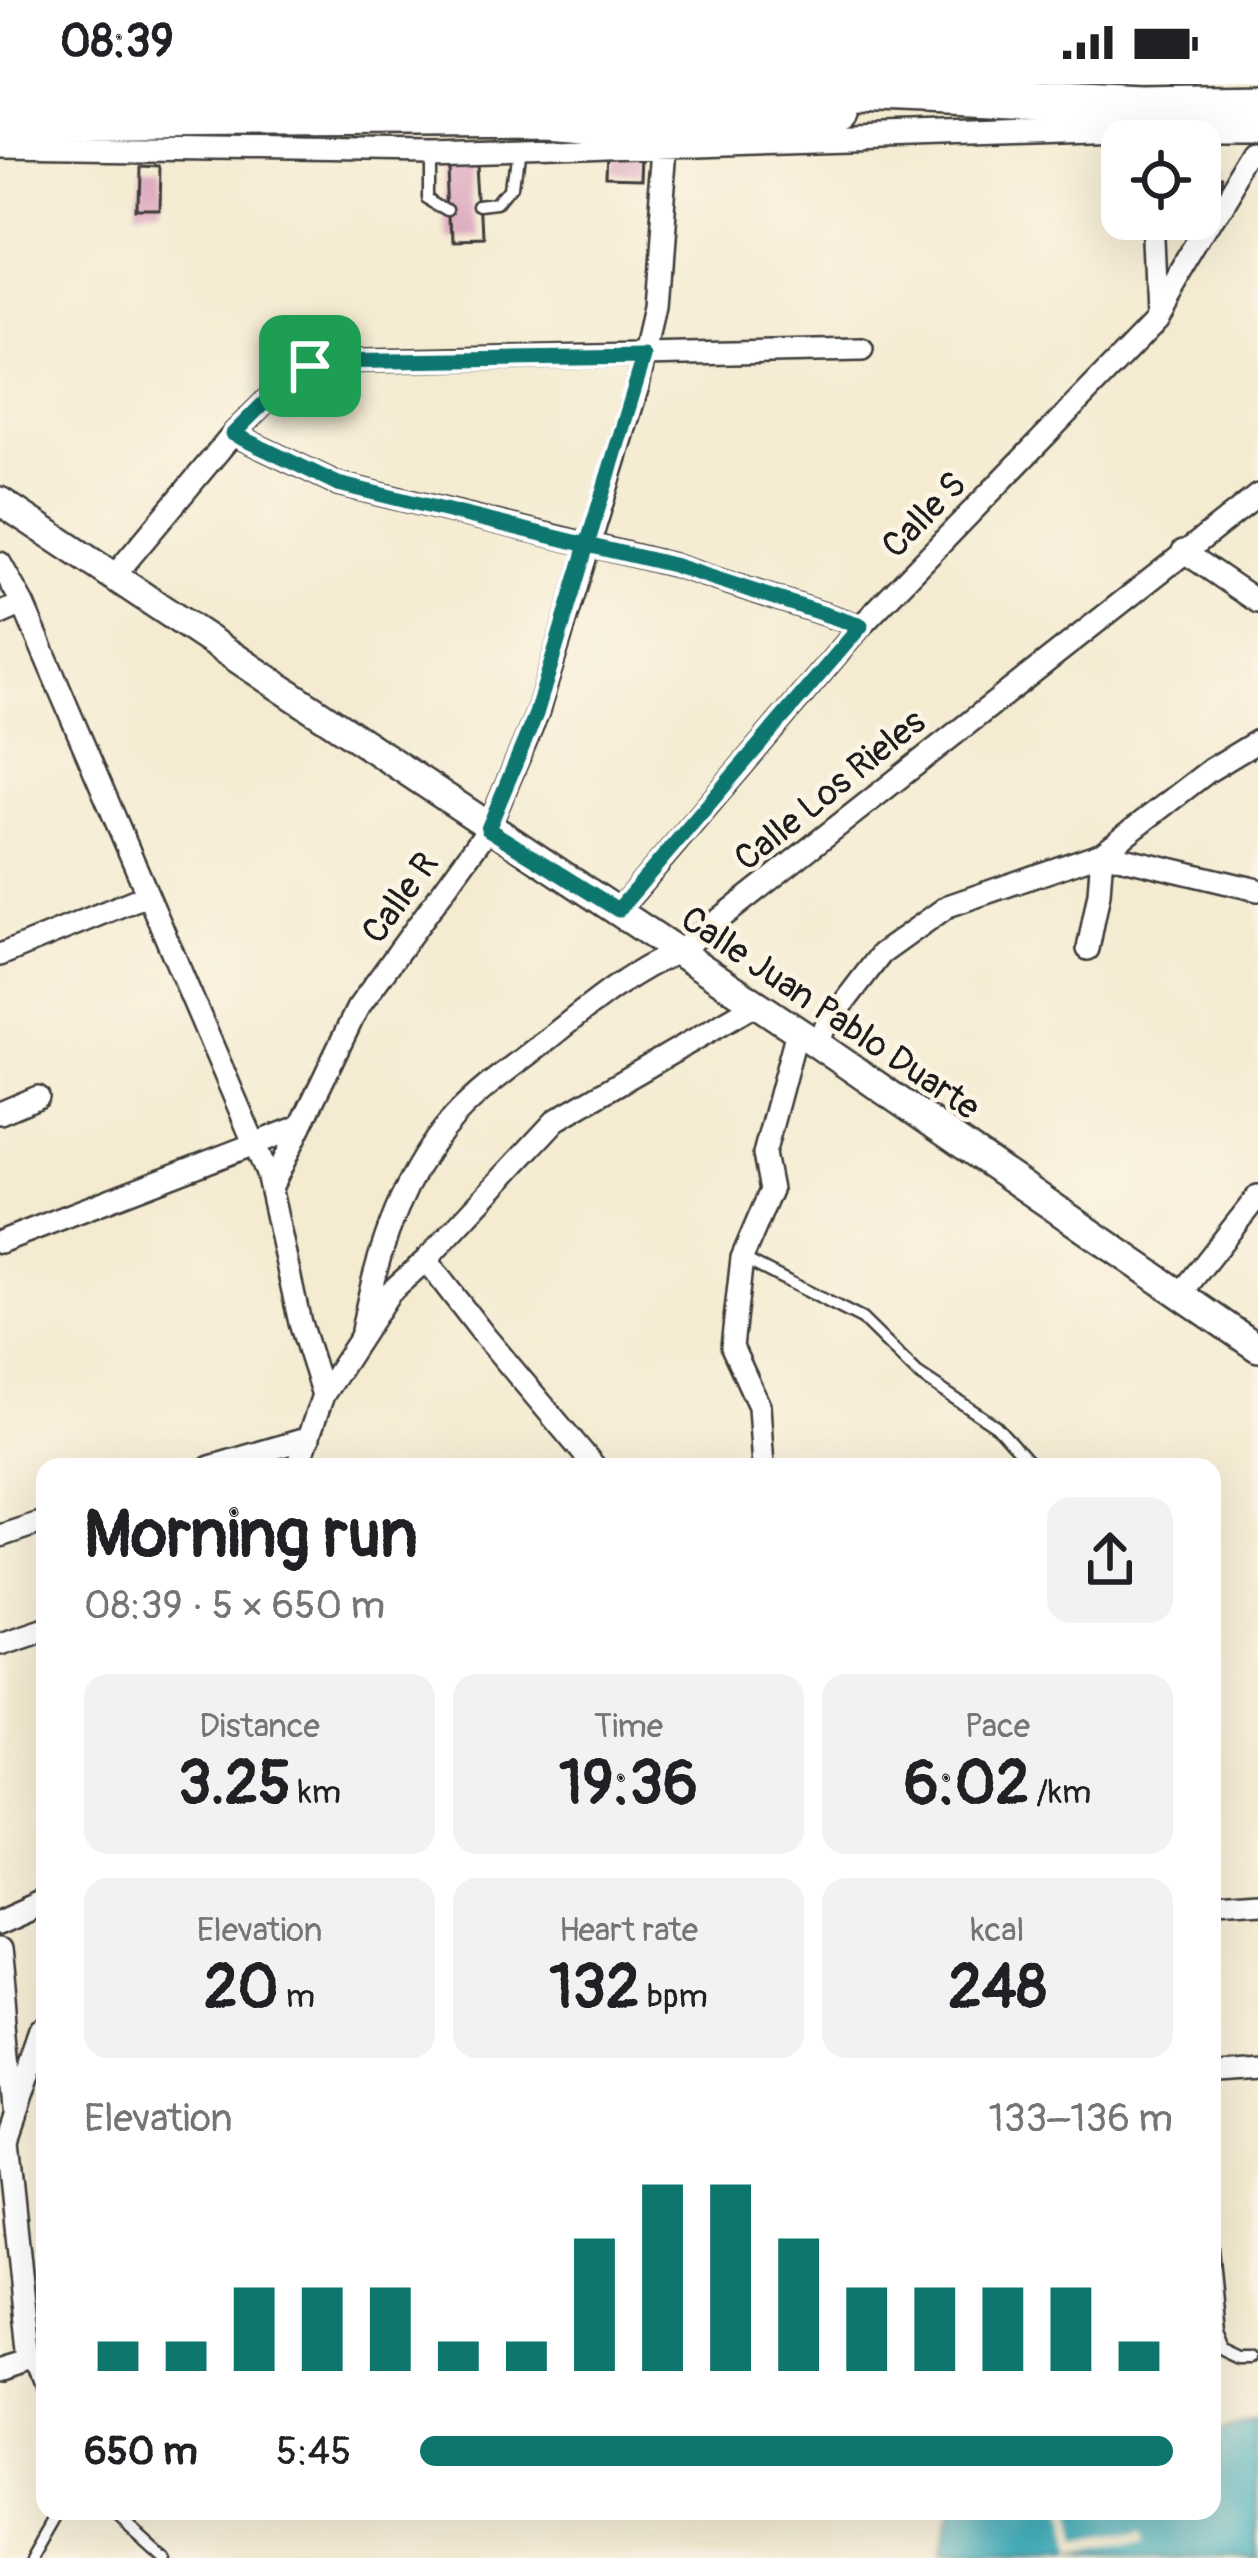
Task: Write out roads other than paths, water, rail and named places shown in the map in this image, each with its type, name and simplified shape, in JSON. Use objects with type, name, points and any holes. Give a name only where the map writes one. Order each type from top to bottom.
[{"type":"highway","points":[[0,88],[694,87],[909,97],[1106,120]]},
{"type":"highway","points":[[0,118],[541,114],[738,124],[909,97]]},
{"type":"highway","points":[[1176,120],[1258,105]]},
{"type":"street","points":[[0,146],[430,152],[1101,127]]},
{"type":"street","points":[[1221,127],[1258,128]]},
{"type":"street","name":"Calle R","points":[[271,1188],[357,1009],[488,829],[536,714],[644,357],[654,305],[666,146]]},
{"type":"street","name":"Calle S","points":[[618,910],[861,626],[1157,320],[1258,152]]},
{"type":"street","points":[[1154,240],[1157,320]]},
{"type":"street","points":[[115,575],[233,434],[296,371],[322,362],[862,350]]},
{"type":"street","points":[[233,434],[338,484],[673,565],[861,626]]},
{"type":"street","name":"Calle Los Rieles","points":[[362,1330],[374,1266],[391,1222],[430,1148],[457,1113],[592,1004],[648,964],[678,952],[1258,495]]},
{"type":"street","name":"Calle Juan Pablo Duarte","points":[[0,501],[488,829],[618,910],[1258,1347]]},
{"type":"street","points":[[1183,551],[1258,602]]},
{"type":"street","points":[[0,563],[23,604],[254,1143],[271,1188],[308,1358],[323,1395]]},
{"type":"street","points":[[0,614],[23,604]]},
{"type":"street","points":[[763,1458],[759,1406],[732,1347],[742,1258],[771,1190],[764,1154],[805,1037],[881,954],[948,906],[1102,853],[1210,770],[1258,740]]},
{"type":"street","points":[[1102,853],[1258,890]]},
{"type":"street","points":[[1088,950],[1100,893],[1102,853]]},
{"type":"street","points":[[0,955],[147,895]]},
{"type":"street","points":[[301,1458],[323,1395],[390,1292],[426,1260],[556,1120],[754,1005]]},
{"type":"street","points":[[0,1112],[38,1097]]},
{"type":"street","points":[[0,1242],[301,1126]]},
{"type":"street","points":[[1180,1295],[1258,1196]]},
{"type":"street","points":[[426,1260],[587,1458]]},
{"type":"street","points":[[241,1458],[309,1438]]},
{"type":"street","points":[[0,1536],[36,1524]]},
{"type":"street","points":[[0,1643],[36,1631]]},
{"type":"street","points":[[0,1920],[36,1904]]},
{"type":"street","points":[[1221,1910],[1258,1908]]},
{"type":"street","points":[[0,1946],[15,2116]]},
{"type":"street","points":[[36,2055],[4,2158],[36,2354]]},
{"type":"street","points":[[1221,2069],[1258,2067]]},
{"type":"street","points":[[0,2369],[36,2360]]},
{"type":"lane","points":[[482,208],[499,206],[511,191],[516,148]]},
{"type":"lane","points":[[430,152],[430,195],[452,208]]},
{"type":"lane","points":[[742,1258],[862,1319],[918,1374],[996,1426],[1026,1458]]},
{"type":"lane","points":[[1221,2341],[1227,2350],[1258,2359]]},
{"type":"lane","points":[[32,2558],[54,2520]]},
{"type":"lane","points":[[122,2520],[164,2558]]},
{"type":"water","points":[[1258,2423],[1258,2558],[940,2558],[951,2520],[1221,2520],[1221,2432]]}]
